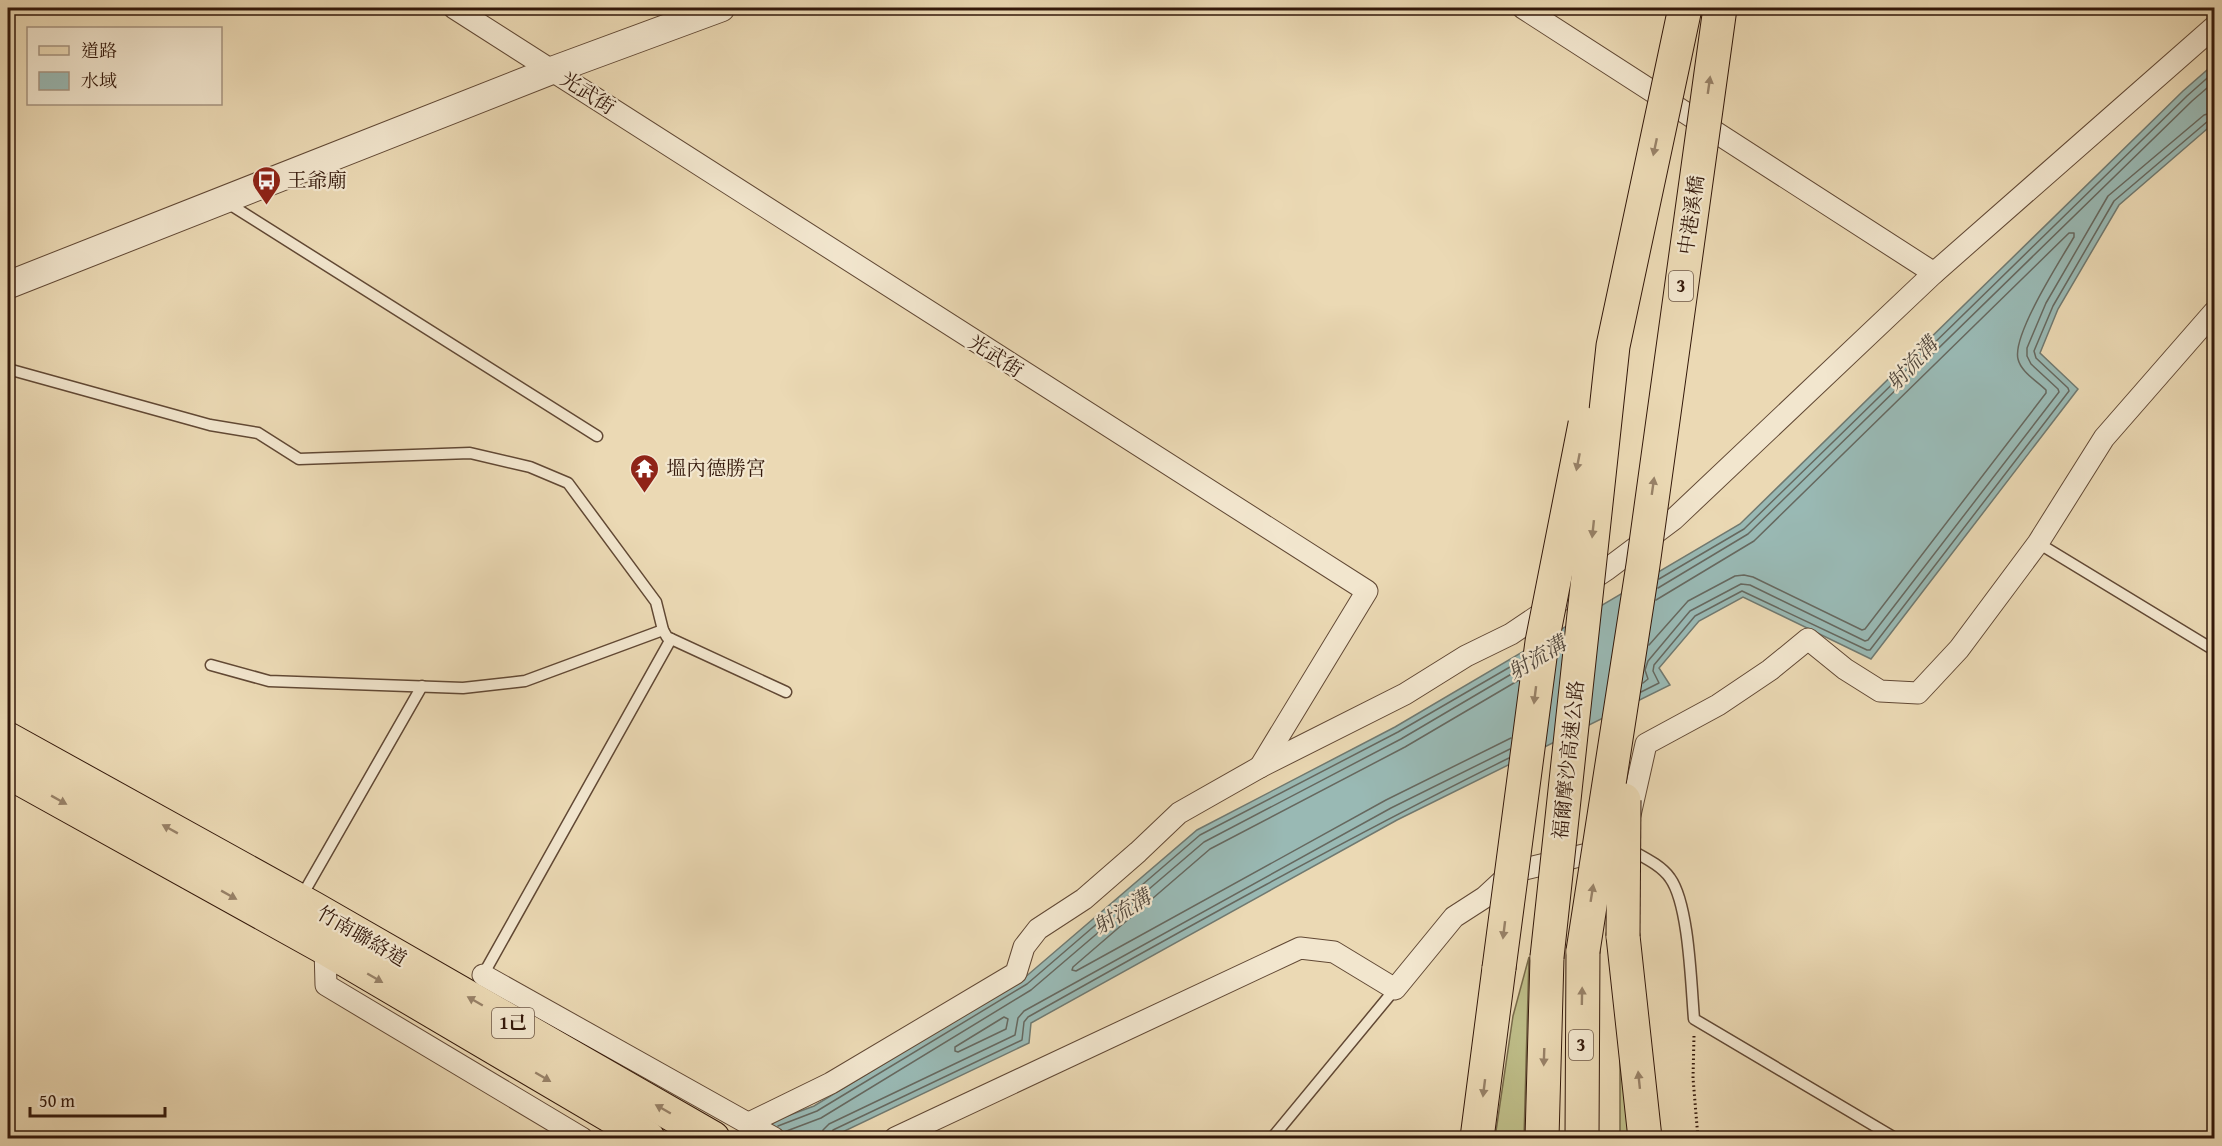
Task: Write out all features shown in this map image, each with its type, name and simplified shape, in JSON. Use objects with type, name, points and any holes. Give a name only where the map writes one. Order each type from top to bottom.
[{"type":"main road","name":"3","points":[[1613,346],[1684,8]]},
{"type":"main road","name":"中港溪橋","points":[[1642,565],[1720,8]]},
{"type":"main road","name":"福爾摩沙高速公路","points":[[1542,1138],[1547,957],[1613,346]]},
{"type":"main road","points":[[1477,1138],[1542,642],[1588,406],[1613,346]]},
{"type":"main road","name":"福爾摩沙高速公路","points":[[1582,1138],[1583,951],[1642,565]]},
{"type":"main road","points":[[1642,565],[1625,765],[1623,936],[1645,1138]]},
{"type":"main road","name":"竹南聯絡道","points":[[8,740],[202,863],[325,948],[648,1138]]},
{"type":"main road","name":"竹南聯絡道","points":[[8,772],[202,863],[305,903],[713,1138]]},
{"type":"street","name":"光武街","points":[[454,8],[1367,591],[1260,767]]},
{"type":"street","points":[[8,285],[553,70],[721,8]]},
{"type":"street","points":[[1523,8],[1934,273]]},
{"type":"street","points":[[747,1124],[831,1083],[1016,972],[1024,947],[1038,929],[1084,899],[1179,813],[1260,767],[1405,694],[1466,656],[1511,634],[1606,570],[1674,519],[1934,273],[2214,27]]},
{"type":"street","points":[[895,1138],[1300,948],[1334,952],[1395,989],[1454,917],[1485,897],[1512,872],[1623,846],[1646,744],[1718,705],[1770,670],[1808,639],[1845,669],[1880,691],[1918,693],[1959,649],[2038,543],[2104,438],[2214,312]]},
{"type":"street","points":[[325,948],[326,985],[582,1138]]},
{"type":"street","points":[[483,975],[772,1137]]},
{"type":"lane","points":[[224,200],[597,436]]},
{"type":"lane","points":[[8,369],[210,425],[258,434],[299,459],[470,453],[530,467],[568,483],[656,603],[663,630],[671,639],[786,692]]},
{"type":"lane","points":[[2038,543],[2214,650]]},
{"type":"lane","points":[[211,665],[269,681],[463,687],[525,681],[663,630]]},
{"type":"lane","points":[[483,975],[671,639]]},
{"type":"lane","points":[[305,903],[307,887],[422,686]]},
{"type":"lane","points":[[1623,846],[1653,862],[1670,877],[1681,900],[1694,1019],[1895,1138]]},
{"type":"lane","points":[[1272,1138],[1395,989]]},
{"type":"path","points":[[1694,1019],[1693,1078],[1698,1138]]},
{"type":"shaded area","points":[[1529,957],[1524,1138],[1495,1138],[1513,1016]]},
{"type":"shaded area","points":[[1620,1056],[1633,1138],[1620,1138]]},
{"type":"water","name":"射流溝","points":[[2214,64],[2214,123],[2119,205],[2058,309],[2040,353],[2078,389],[1871,659],[1743,597],[1699,621],[1659,668],[1670,685],[1397,820],[1031,1023],[1029,1043],[830,1138],[728,1138],[814,1106],[1023,979],[1197,830],[1395,727],[1740,524],[2183,91]]},
{"type":"place","name":"王爺廟","points":[[266,206]]},
{"type":"place","name":"塭內德勝宮","points":[[645,494]]}]
